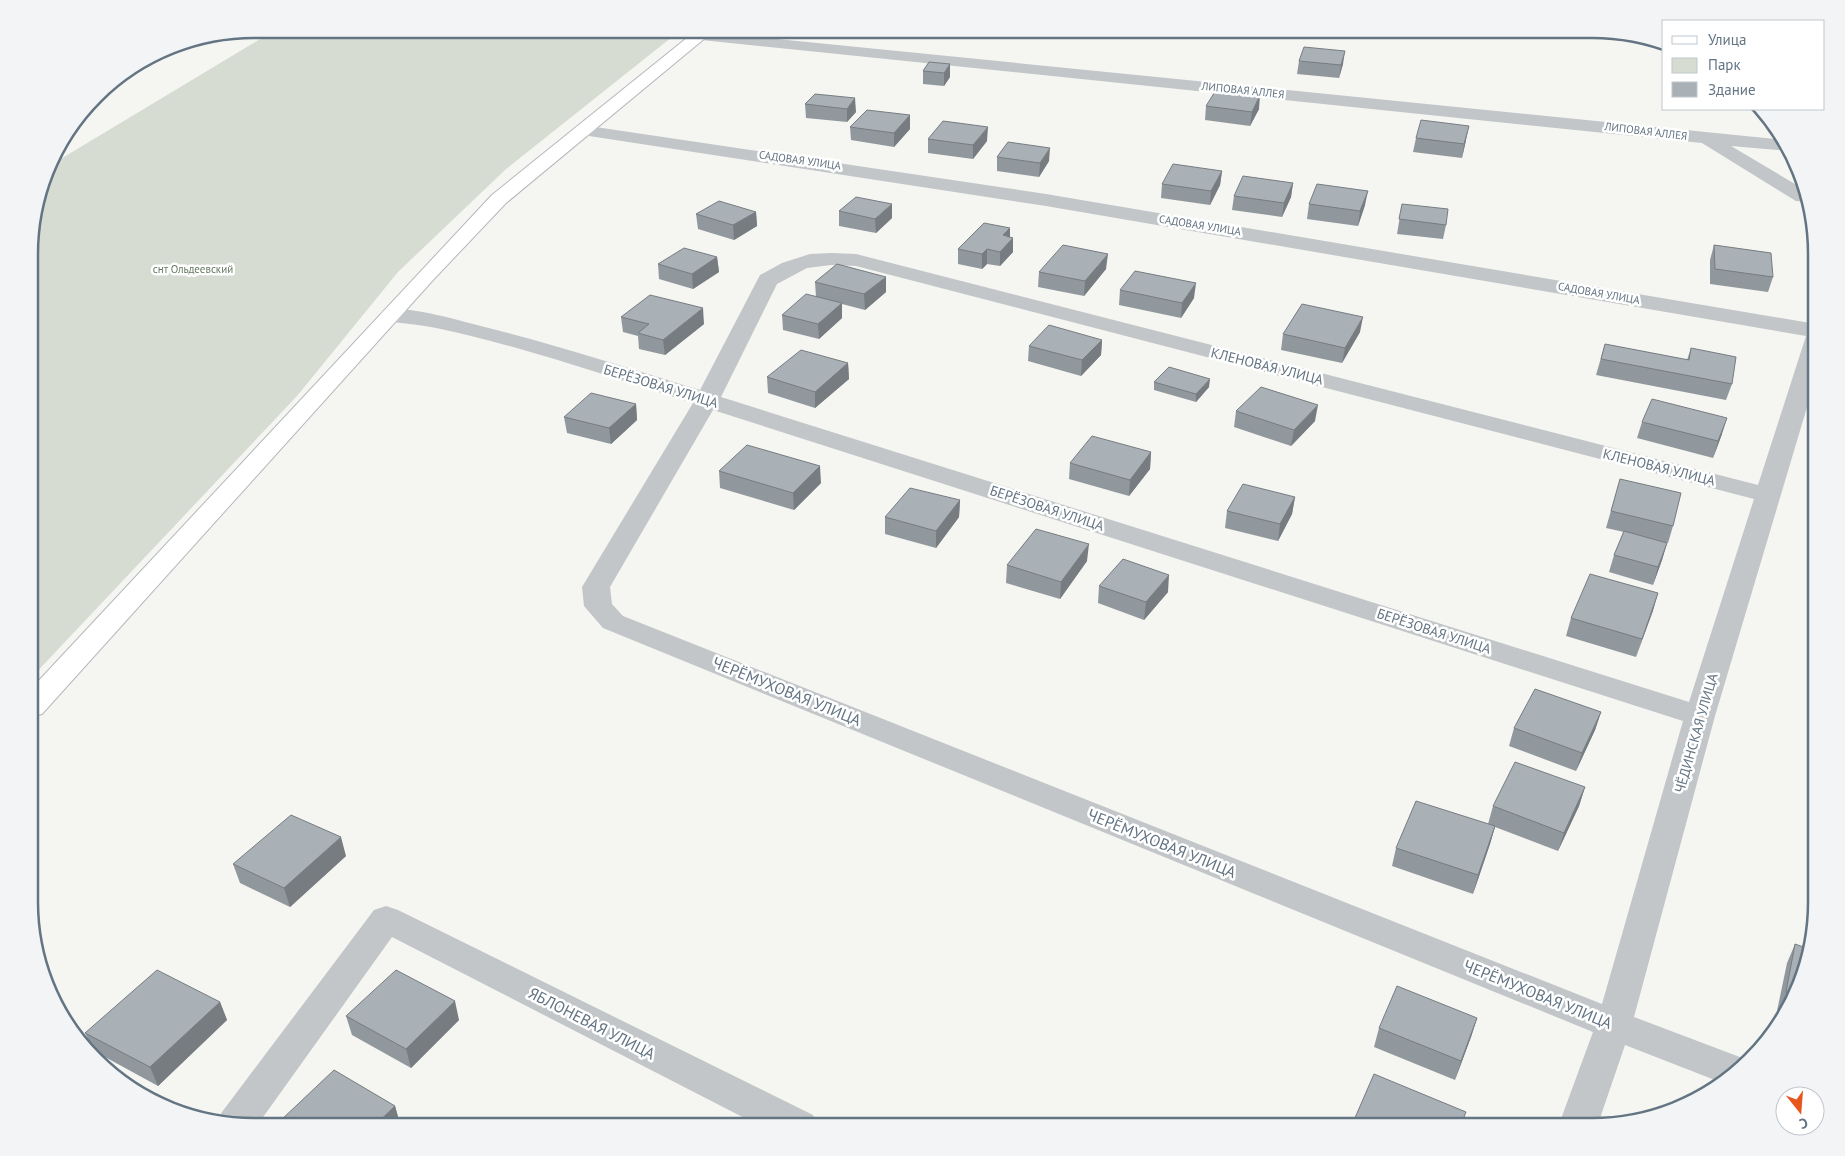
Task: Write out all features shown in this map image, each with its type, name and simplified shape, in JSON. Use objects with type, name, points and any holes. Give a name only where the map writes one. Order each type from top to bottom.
[{"type":"street","points":[[38,699],[499,199],[696,38]]},
{"type":"street","name":"ЛИПОВАЯ АЛЛЕЯ","points":[[761,38],[1778,145]]},
{"type":"street","name":"САДОВАЯ УЛИЦА","points":[[582,130],[805,161],[1252,233],[1808,329]]},
{"type":"street","points":[[1704,138],[1799,195]]},
{"type":"street","name":"КЛЕНОВАЯ УЛИЦА","points":[[707,400],[768,280],[786,267],[811,260],[833,258],[856,260],[1768,495]]},
{"type":"street","name":"БЕРЁЗОВАЯ УЛИЦА","points":[[391,315],[436,321],[518,342],[707,400],[1700,716]]},
{"type":"street","name":"ЧЁДИНСКАЯ УЛИЦА","points":[[1580,1118],[1614,1025],[1700,716],[1808,364]]},
{"type":"street","name":"ЧЕРЁМУХОВАЯ УЛИЦА","points":[[707,400],[596,586],[598,606],[613,622],[1614,1025],[1729,1069]]},
{"type":"street","name":"ЯБЛОНЕВАЯ УЛИЦА","points":[[240,1118],[386,920],[781,1118]]},
{"type":"green space","name":"снт Ольдеевский","points":[[262,38],[671,38],[505,170],[398,272],[297,396],[38,671],[38,240],[45,198],[59,160]]},
{"type":"building","points":[[1304,47],[1345,51],[1341,65],[1299,61]]},
{"type":"building","points":[[929,62],[950,64],[944,73],[923,71]]},
{"type":"building","points":[[1216,90],[1260,95],[1252,112],[1206,106]]},
{"type":"building","points":[[815,94],[855,98],[847,109],[805,104]]},
{"type":"building","points":[[867,110],[910,115],[894,133],[850,127]]},
{"type":"building","points":[[1421,120],[1469,126],[1464,144],[1416,138]]},
{"type":"building","points":[[943,121],[988,127],[973,145],[928,139]]},
{"type":"building","points":[[1008,142],[1050,148],[1040,163],[997,157]]},
{"type":"building","points":[[1173,164],[1222,171],[1211,191],[1162,184]]},
{"type":"building","points":[[1243,176],[1293,183],[1284,203],[1234,196]]},
{"type":"building","points":[[1317,184],[1368,191],[1360,211],[1309,204]]},
{"type":"building","points":[[856,197],[892,204],[875,219],[839,211]]},
{"type":"building","points":[[719,201],[756,212],[733,225],[696,214]]},
{"type":"building","points":[[1402,204],[1448,209],[1446,225],[1399,219]]},
{"type":"building","points":[[984,223],[1010,228],[1003,235],[1013,238],[1000,252],[987,249],[982,254],[958,249]]},
{"type":"building","points":[[1063,245],[1108,254],[1085,281],[1039,272]]},
{"type":"building","points":[[1714,245],[1771,253],[1773,277],[1715,269]]},
{"type":"building","points":[[684,248],[717,257],[692,274],[658,264]]},
{"type":"building","points":[[837,264],[886,277],[864,294],[815,282]]},
{"type":"building","points":[[1135,271],[1196,283],[1182,303],[1120,290]]},
{"type":"building","points":[[806,294],[842,303],[818,324],[782,315]]},
{"type":"building","points":[[650,295],[703,308],[663,340],[638,333],[649,324],[621,317]]},
{"type":"building","points":[[1302,304],[1363,317],[1345,348],[1283,334]]},
{"type":"building","points":[[1049,325],[1102,340],[1082,360],[1029,346]]},
{"type":"building","points":[[1605,344],[1689,360],[1691,348],[1736,357],[1732,384],[1601,359]]},
{"type":"building","points":[[801,350],[848,363],[815,392],[767,377]]},
{"type":"building","points":[[1169,367],[1210,379],[1196,394],[1154,382]]},
{"type":"building","points":[[1261,387],[1318,405],[1294,430],[1236,411]]},
{"type":"building","points":[[591,393],[636,404],[609,428],[564,417]]},
{"type":"building","points":[[1652,399],[1727,418],[1718,441],[1642,422]]},
{"type":"building","points":[[1092,436],[1151,452],[1130,480],[1070,463]]},
{"type":"building","points":[[747,445],[820,466],[793,493],[719,471]]},
{"type":"building","points":[[1620,479],[1681,493],[1673,526],[1611,511]]},
{"type":"building","points":[[1243,484],[1295,497],[1280,524],[1227,511]]},
{"type":"building","points":[[910,488],[960,500],[936,531],[885,517]]},
{"type":"building","points":[[1036,529],[1089,544],[1061,582],[1007,565]]},
{"type":"building","points":[[1624,531],[1667,543],[1658,567],[1614,555]]},
{"type":"building","points":[[1123,559],[1169,575],[1146,602],[1099,586]]},
{"type":"building","points":[[1590,574],[1658,593],[1642,639],[1571,618]]},
{"type":"building","points":[[1535,689],[1601,712],[1582,753],[1514,728]]},
{"type":"building","points":[[1515,762],[1585,787],[1564,833],[1493,806]]},
{"type":"building","points":[[1416,801],[1495,826],[1478,875],[1396,848]]},
{"type":"building","points":[[291,815],[341,837],[284,888],[233,864]]},
{"type":"building","points":[[1795,944],[1802,947],[1796,972],[1788,993],[1786,992]]},
{"type":"building","points":[[157,970],[220,1002],[150,1067],[85,1033]]},
{"type":"building","points":[[396,970],[455,1001],[406,1049],[346,1016]]},
{"type":"building","points":[[1397,986],[1477,1018],[1461,1061],[1379,1028]]},
{"type":"building","points":[[334,1070],[395,1106],[382,1118],[283,1118]]},
{"type":"building","points":[[1374,1074],[1466,1112],[1464,1118],[1355,1118]]}]
